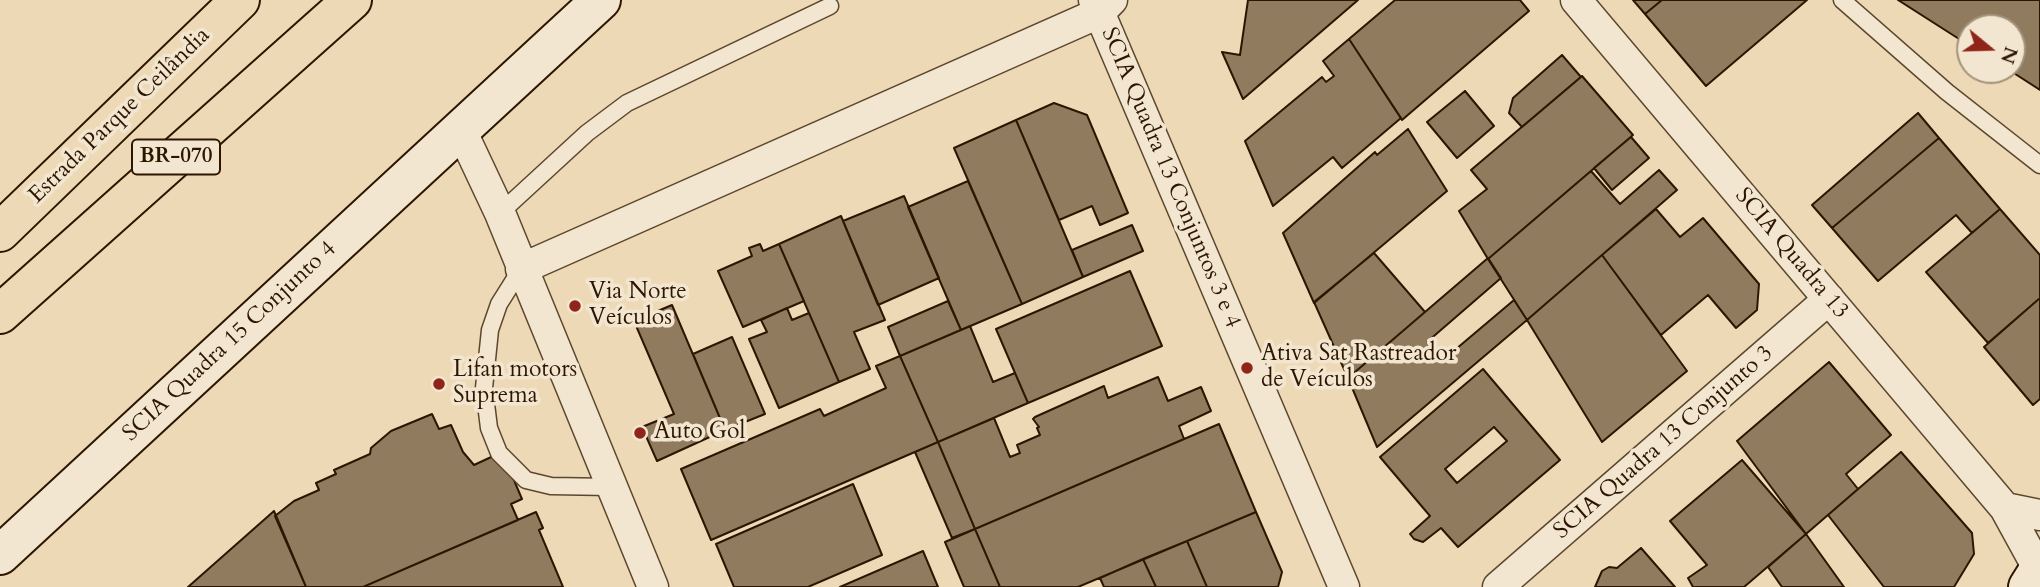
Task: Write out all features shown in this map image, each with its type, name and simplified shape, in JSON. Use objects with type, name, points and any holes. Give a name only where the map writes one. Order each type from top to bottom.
[{"type":"highway","name":"Estrada Parque Ceilândia","points":[[0,232],[240,0]]},
{"type":"highway","name":"BR-070","points":[[0,314],[352,0]]},
{"type":"street","name":"SCIA Quadra 15 Conjunto 4","points":[[0,555],[601,0]]},
{"type":"street","name":"SCIA Quadra 13","points":[[1576,0],[2005,508],[2035,575]]},
{"type":"street","points":[[521,269],[1102,4]]},
{"type":"street","name":"SCIA Quadra 13 Conjuntos 3 e 4","points":[[1102,4],[1344,587]]},
{"type":"street","points":[[460,128],[500,214],[653,587]]},
{"type":"street","name":"SCIA Quadra 13 Conjunto 3","points":[[1498,587],[1829,299]]},
{"type":"street","points":[[2005,508],[2040,515]]},
{"type":"lane","points":[[1842,0],[1947,92],[2040,165]]},
{"type":"lane","points":[[500,214],[587,134],[627,103],[830,6]]},
{"type":"lane","points":[[521,269],[499,304],[490,330],[484,388],[489,428],[499,453],[526,480],[551,486],[611,487]]},
{"type":"building","points":[[1248,0],[1358,0],[1243,99],[1222,52],[1240,55]]},
{"type":"building","points":[[1395,0],[1520,0],[1529,11],[1402,120],[1349,39]]},
{"type":"building","points":[[1633,0],[1662,0],[1645,14]]},
{"type":"building","points":[[1662,0],[1807,0],[1706,86],[1645,14]]},
{"type":"building","points":[[1898,0],[2040,0],[2040,90],[2026,81],[2026,14],[1956,14],[1956,37]]},
{"type":"building","points":[[1349,39],[1401,118],[1342,168],[1333,157],[1273,206],[1245,141],[1322,77],[1326,82],[1334,76],[1323,61]]},
{"type":"building","points":[[1562,55],[1581,77],[1522,127],[1509,113],[1513,98]]},
{"type":"building","points":[[1582,76],[1633,135],[1488,259],[1459,211],[1487,189],[1471,170]]},
{"type":"building","points":[[1465,91],[1494,126],[1457,158],[1427,122]]},
{"type":"building","points":[[1054,103],[1087,115],[1128,213],[1100,225],[1092,206],[1059,220],[1016,120]]},
{"type":"building","points":[[1918,113],[1939,138],[1832,228],[1812,205]]},
{"type":"building","points":[[1016,120],[1083,277],[1022,304],[954,148]]},
{"type":"building","points":[[1408,129],[1447,191],[1314,303],[1283,233],[1375,152],[1377,155]]},
{"type":"building","points":[[1631,137],[1649,158],[1612,190],[1594,168]]},
{"type":"building","points":[[1939,138],[2000,209],[1972,233],[1956,215],[1878,281],[1832,228]]},
{"type":"building","points":[[1659,170],[1677,190],[1527,320],[1488,259],[1591,171],[1620,204]]},
{"type":"building","points":[[968,181],[1022,304],[961,330],[908,207]]},
{"type":"building","points":[[904,196],[939,278],[878,305],[843,221]]},
{"type":"building","points":[[1656,209],[1680,237],[1703,218],[1759,284],[1757,310],[1736,328],[1708,295],[1661,335],[1602,255]]},
{"type":"building","points":[[2000,209],[2040,255],[2040,298],[1988,343],[1926,272]]},
{"type":"building","points":[[841,216],[885,320],[854,332],[870,369],[839,382],[779,244]]},
{"type":"building","points":[[1132,225],[1143,251],[1083,277],[1072,250]]},
{"type":"building","points":[[760,244],[763,251],[779,244],[804,301],[743,327],[718,271],[752,256],[749,248]]},
{"type":"building","points":[[1374,253],[1425,312],[1348,378],[1314,302]]},
{"type":"building","points":[[1602,255],[1687,371],[1602,442],[1527,320]]},
{"type":"building","points":[[1488,258],[1501,278],[1427,342],[1443,360],[1514,300],[1527,320],[1377,447],[1348,378]]},
{"type":"building","points":[[1130,271],[1162,346],[1028,403],[996,329]]},
{"type":"building","points":[[2040,298],[2040,399],[2033,405],[1984,347]]},
{"type":"building","points":[[948,301],[961,330],[900,356],[888,327]]},
{"type":"building","points":[[672,305],[725,430],[657,461],[642,427],[674,414],[637,328],[641,318]]},
{"type":"building","points":[[787,308],[792,320],[809,313],[839,382],[779,408],[749,339],[767,332],[761,320]]},
{"type":"building","points":[[970,326],[993,382],[1015,373],[1028,403],[938,442],[900,356]]},
{"type":"building","points":[[732,337],[765,414],[725,430],[693,354]]},
{"type":"building","points":[[900,356],[938,442],[711,540],[681,469],[820,409],[824,416],[886,388],[876,366]]},
{"type":"building","points":[[1829,362],[1891,435],[1846,474],[1858,489],[1806,534],[1737,441]]},
{"type":"building","points":[[1483,369],[1560,460],[1458,547],[1441,528],[1423,542],[1414,539],[1410,534],[1430,516],[1380,457]],"holes":[[[1494,427],[1507,441],[1457,483],[1445,469]]]},
{"type":"building","points":[[1158,377],[1168,401],[1201,387],[1211,411],[1179,426],[1184,439],[975,529],[938,442],[994,418],[1010,457],[1020,453],[1017,445],[1040,435],[1037,428],[1039,427],[1033,419],[1035,417],[1104,386],[1108,398]]},
{"type":"building","points":[[432,414],[439,429],[451,425],[463,452],[474,465],[502,452],[522,499],[511,504],[518,520],[363,587],[306,587],[275,516],[294,501],[319,490],[316,483],[336,474],[334,470],[370,454],[371,448],[391,431]]},
{"type":"building","points":[[1219,424],[1256,512],[1078,587],[1000,587],[975,529]]},
{"type":"building","points":[[938,442],[975,529],[952,538],[915,452]]},
{"type":"building","points":[[1901,452],[1972,533],[1974,554],[1954,587],[1884,587],[1828,515]]},
{"type":"building","points":[[1742,460],[1806,534],[1744,587],[1693,587],[1688,578],[1707,565],[1670,521]]},
{"type":"building","points":[[853,484],[882,555],[808,587],[734,587],[716,544]]},
{"type":"building","points":[[274,511],[306,587],[188,587]]},
{"type":"building","points":[[536,512],[543,528],[539,530],[563,587],[363,587]]},
{"type":"building","points":[[1256,512],[1282,572],[1278,587],[1207,587],[1187,541]]},
{"type":"building","points":[[975,529],[1000,587],[964,587],[945,542]]},
{"type":"building","points":[[1806,534],[1844,587],[1782,587],[1768,567]]},
{"type":"building","points":[[1187,541],[1207,587],[1156,587],[1143,559]]},
{"type":"building","points":[[1641,548],[1675,587],[1595,587],[1602,571],[1609,567],[1617,568]]},
{"type":"building","points":[[923,551],[938,587],[840,587]]},
{"type":"building","points":[[1143,559],[1156,587],[1104,587],[1100,578]]},
{"type":"place","name":"Via Norte Veículos","points":[[575,306]]},
{"type":"place","name":"Ativa Sat Rastreador de Veículos","points":[[1247,368]]},
{"type":"place","name":"Lifan motors Suprema","points":[[439,384]]},
{"type":"place","name":"Auto Gol","points":[[640,433]]}]
